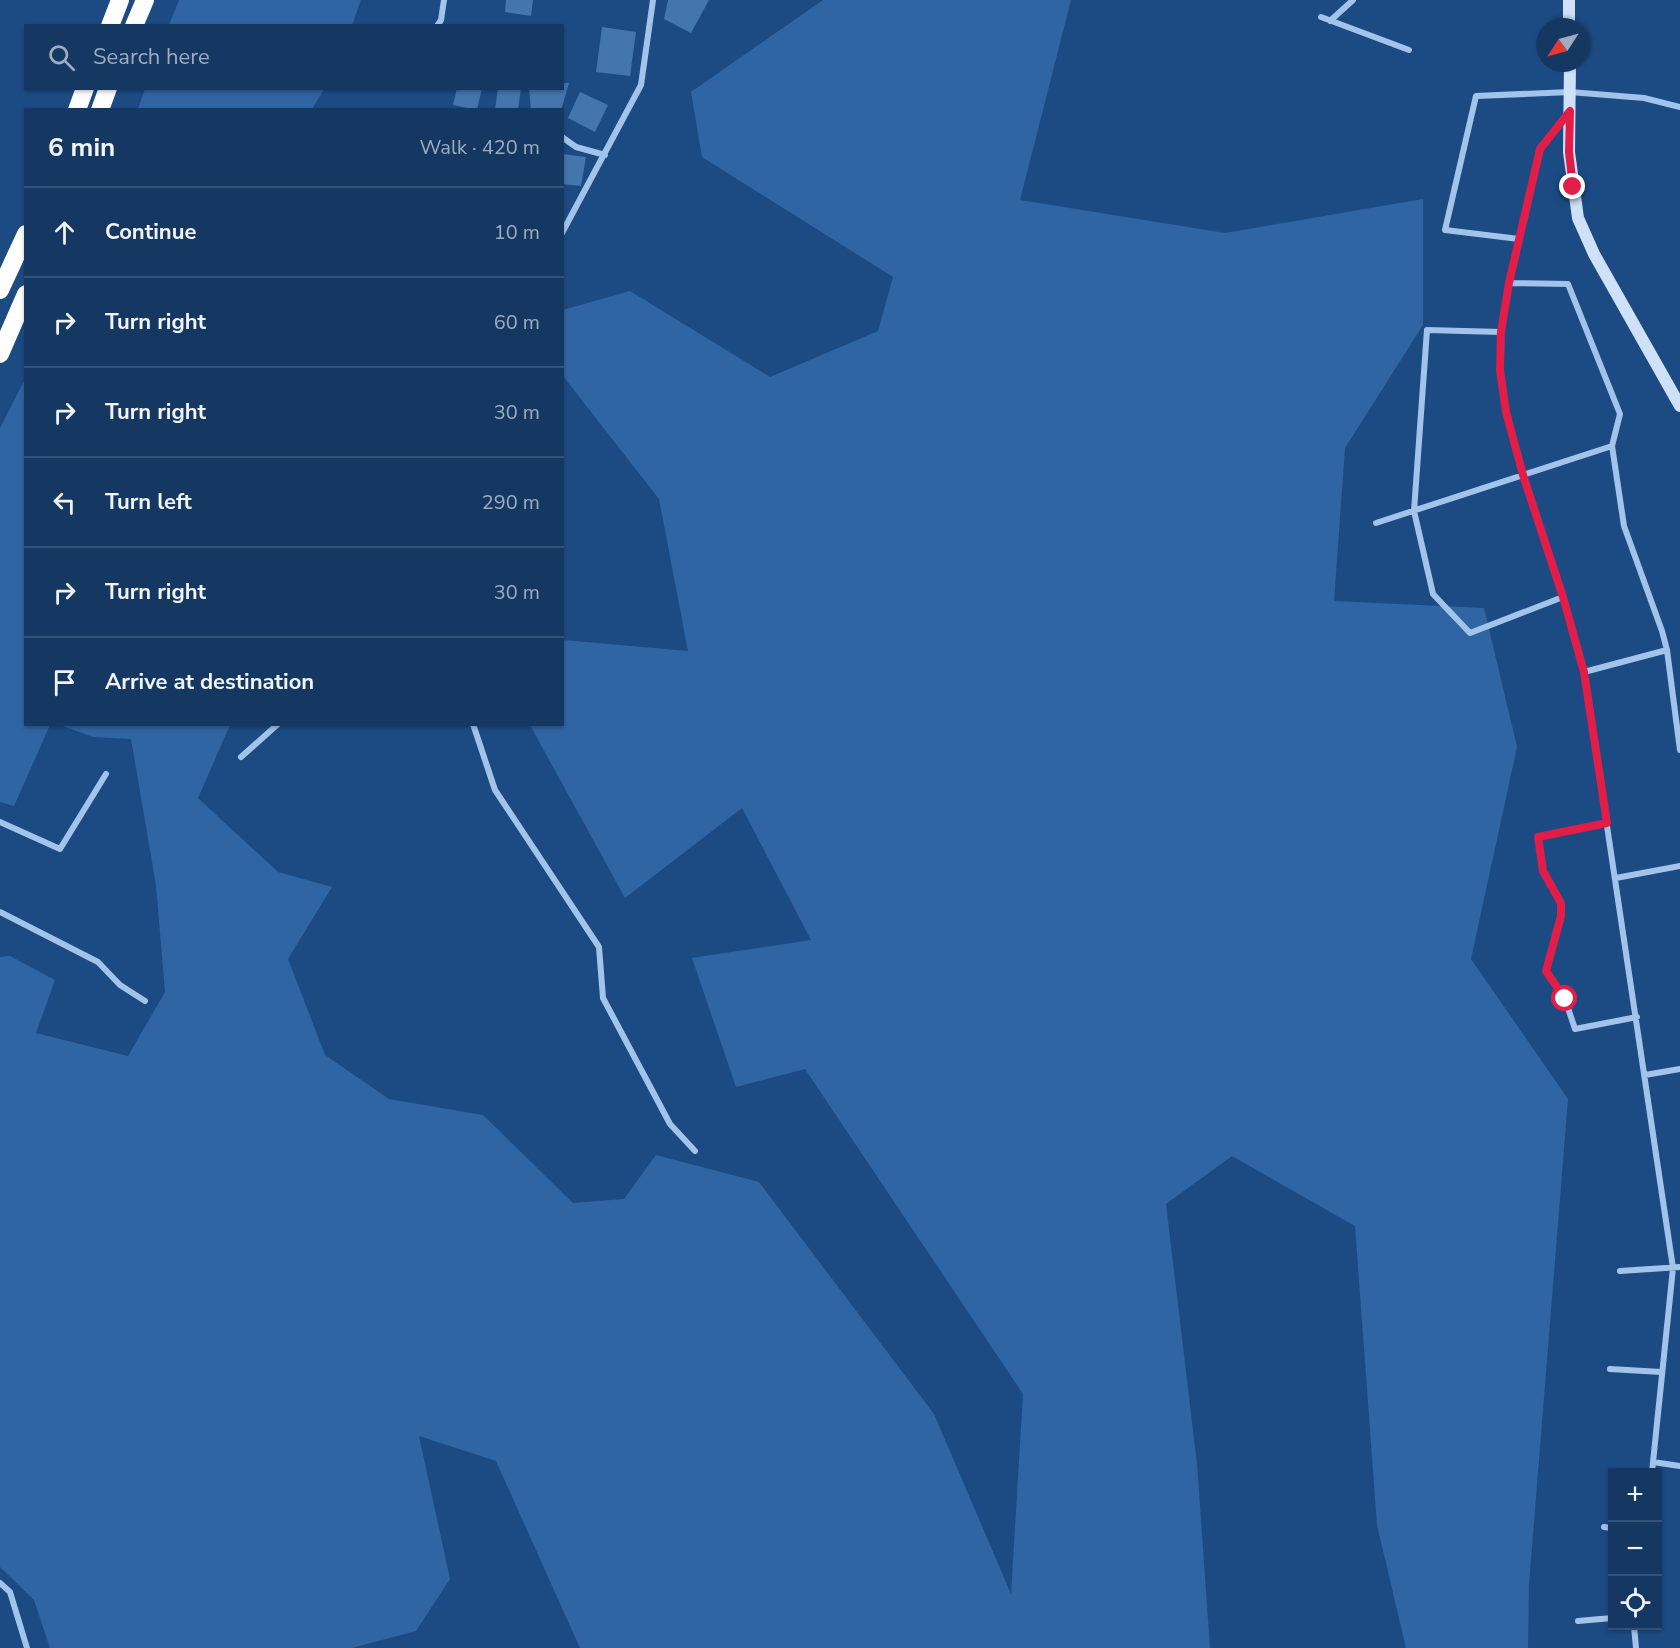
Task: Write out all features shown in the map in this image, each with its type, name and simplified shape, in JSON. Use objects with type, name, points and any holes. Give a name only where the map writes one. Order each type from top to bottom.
[{"type":"highway","points":[[111,24],[120,0]]},
{"type":"highway","points":[[135,24],[145,0]]},
{"type":"highway","points":[[78,108],[84,90]]},
{"type":"highway","points":[[101,108],[107,90]]},
{"type":"highway","points":[[0,290],[24,238]]},
{"type":"highway","points":[[0,354],[24,299]]},
{"type":"street","points":[[438,24],[444,0]]},
{"type":"street","points":[[564,229],[641,85],[653,0]]},
{"type":"street","points":[[1330,21],[1353,0]]},
{"type":"street","points":[[1569,0],[1569,18]]},
{"type":"street","points":[[1321,17],[1409,50]]},
{"type":"street","points":[[1570,72],[1569,152],[1578,218],[1594,254],[1680,406]]},
{"type":"street","points":[[1519,239],[1445,230],[1476,96],[1570,92],[1644,98],[1680,107]]},
{"type":"street","points":[[1570,111],[1540,149],[1509,283],[1501,332],[1500,370],[1504,402],[1523,475],[1563,597],[1584,672],[1676,1267],[1661,1372],[1652,1468]]},
{"type":"street","points":[[564,138],[576,147],[605,155]]},
{"type":"street","points":[[1509,283],[1568,284],[1620,414],[1612,446],[1624,526],[1667,650],[1680,750]]},
{"type":"street","points":[[1501,332],[1427,330],[1414,510],[1433,594],[1470,633],[1563,597]]},
{"type":"street","points":[[1376,523],[1612,446]]},
{"type":"street","points":[[1584,672],[1667,650]]},
{"type":"street","points":[[241,757],[276,726]]},
{"type":"street","points":[[474,726],[495,790],[599,947],[603,998],[670,1124],[695,1151]]},
{"type":"street","points":[[0,822],[60,849],[106,774]]},
{"type":"street","points":[[1607,823],[1538,837],[1543,871],[1561,903],[1561,916],[1546,971],[1565,999],[1575,1029],[1637,1017]]},
{"type":"street","points":[[1616,878],[1680,866]]},
{"type":"street","points":[[0,912],[98,962],[120,985],[145,1001]]},
{"type":"street","points":[[1646,1075],[1680,1069]]},
{"type":"street","points":[[1620,1271],[1676,1267]]},
{"type":"street","points":[[1610,1369],[1661,1372]]},
{"type":"street","points":[[1653,1462],[1680,1466]]},
{"type":"street","points":[[1604,1527],[1608,1528]]},
{"type":"street","points":[[0,1583],[10,1592],[27,1648]]},
{"type":"street","points":[[1578,1621],[1608,1618]]},
{"type":"street","points":[[1634,1630],[1636,1648]]},
{"type":"shaded area","points":[[179,0],[361,0],[352,24],[169,24]]},
{"type":"shaded area","points":[[823,0],[1071,0],[1020,200],[1225,233],[1423,199],[1423,325],[1345,448],[1334,601],[1484,608],[1517,747],[1471,959],[1568,1099],[1529,1584],[1528,1648],[1406,1648],[1377,1525],[1355,1226],[1232,1156],[1166,1204],[1197,1464],[1210,1648],[580,1648],[496,1461],[419,1436],[450,1579],[416,1631],[352,1648],[50,1648],[34,1600],[0,1567],[0,957],[10,956],[55,980],[36,1033],[128,1056],[165,992],[156,885],[131,739],[93,737],[63,726],[230,726],[198,798],[278,872],[332,887],[288,959],[325,1055],[389,1099],[483,1115],[573,1203],[624,1199],[656,1155],[759,1182],[934,1414],[1011,1594],[1023,1394],[805,1069],[736,1087],[692,958],[811,940],[742,808],[625,898],[531,726],[564,726],[564,640],[688,651],[659,499],[564,377],[564,310],[630,291],[770,377],[878,331],[893,277],[702,157],[691,92]]},
{"type":"shaded area","points":[[144,90],[323,90],[313,108],[138,108]]},
{"type":"shaded area","points":[[24,381],[24,726],[50,726],[14,806],[0,802],[0,428]]},
{"type":"building","points":[[506,0],[533,0],[531,16],[505,12]]},
{"type":"building","points":[[668,0],[709,0],[691,33],[664,19]]},
{"type":"building","points":[[602,27],[636,32],[630,76],[596,72]]},
{"type":"building","points":[[564,83],[569,83],[562,108],[531,108],[529,90],[564,90]]},
{"type":"building","points":[[457,90],[482,90],[477,108],[453,105]]},
{"type":"building","points":[[498,90],[521,90],[518,108],[495,108]]},
{"type":"building","points":[[580,92],[608,105],[595,132],[568,118]]},
{"type":"building","points":[[564,154],[586,157],[581,186],[564,184]]},
{"type":"route","points":[[1565,999],[1546,971],[1561,916],[1561,903],[1543,871],[1538,837],[1607,823],[1584,672],[1563,597],[1523,475],[1506,412],[1500,370],[1501,332],[1509,283],[1540,149],[1570,111],[1569,152],[1573,187]]}]
